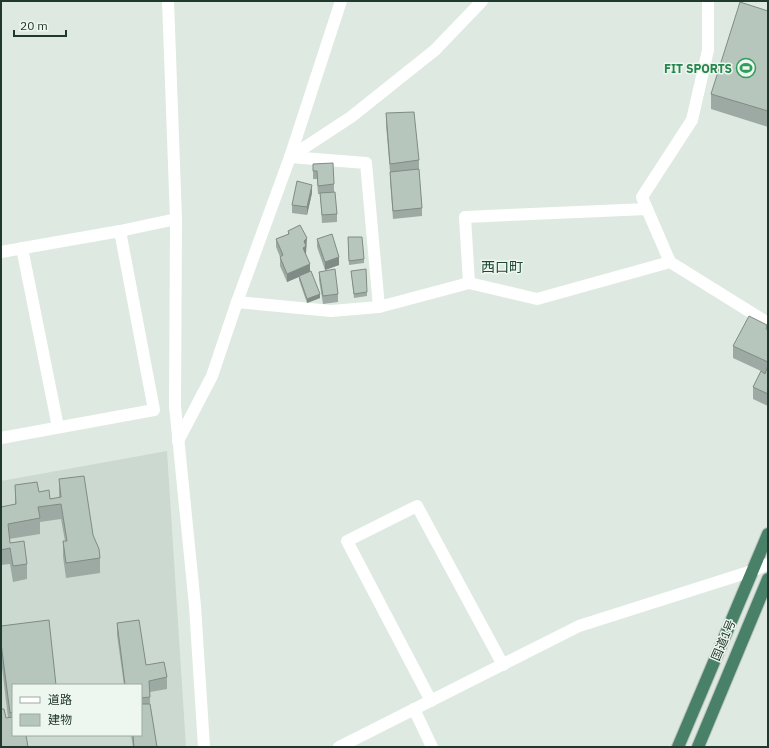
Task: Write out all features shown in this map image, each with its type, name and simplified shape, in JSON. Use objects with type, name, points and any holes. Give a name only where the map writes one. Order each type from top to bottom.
[{"type":"highway","name":"国道1号","points":[[678,747],[768,534]]},
{"type":"highway","name":"国道1号","points":[[698,747],[768,579]]},
{"type":"street","points":[[168,1],[176,219],[175,406],[195,606],[204,747]]},
{"type":"street","points":[[178,441],[212,376],[236,302],[290,157],[341,1]]},
{"type":"street","points":[[290,157],[351,117],[435,50],[482,1]]},
{"type":"street","points":[[708,1],[708,50],[692,120],[642,197],[670,262],[768,323]]},
{"type":"street","points":[[290,157],[366,163],[379,307]]},
{"type":"street","points":[[469,283],[465,217],[647,209]]},
{"type":"street","points":[[1,252],[120,231],[176,219]]},
{"type":"street","points":[[1,438],[154,410],[120,231]]},
{"type":"street","points":[[22,248],[58,427]]},
{"type":"street","points":[[236,302],[332,311],[379,307],[469,283],[537,299],[670,262]]},
{"type":"street","points":[[431,701],[347,541],[417,506],[503,664]]},
{"type":"street","points":[[339,747],[580,626],[752,571],[768,564]]},
{"type":"street","points":[[414,709],[432,747]]},
{"type":"shaded area","points":[[167,451],[186,747],[1,747],[1,481]]},
{"type":"building","name":"FIT SPORTS","points":[[740,2],[768,11],[768,111],[711,94]]},
{"type":"building","points":[[414,112],[419,160],[390,164],[386,113]]},
{"type":"building","points":[[333,163],[334,184],[318,186],[317,171],[313,171],[313,164]]},
{"type":"building","points":[[419,169],[422,208],[393,211],[390,172]]},
{"type":"building","points":[[297,181],[312,185],[307,207],[292,205]]},
{"type":"building","points":[[335,192],[337,214],[322,215],[320,193]]},
{"type":"building","points":[[300,225],[307,238],[304,241],[306,246],[303,248],[310,264],[287,274],[280,257],[283,255],[276,239],[289,234],[288,231]]},
{"type":"building","points":[[332,234],[339,257],[325,262],[317,239]]},
{"type":"building","points":[[348,237],[362,237],[364,259],[349,261]]},
{"type":"building","points":[[335,269],[338,294],[323,296],[319,272]]},
{"type":"building","points":[[366,269],[367,292],[354,294],[351,271]]},
{"type":"building","points":[[311,271],[320,294],[307,299],[299,276]]},
{"type":"building","points":[[749,316],[767,325],[768,362],[733,346]]},
{"type":"building","points":[[768,365],[768,394],[753,387],[761,371],[765,374]]},
{"type":"building","points":[[84,476],[93,535],[99,549],[100,558],[66,563],[63,541],[67,541],[61,504],[38,507],[40,518],[8,524],[10,543],[24,541],[27,564],[13,566],[10,548],[1,550],[1,507],[16,504],[15,485],[37,482],[39,492],[49,490],[50,499],[61,497],[59,479]]},
{"type":"building","points":[[49,620],[56,684],[12,684],[12,712],[10,713],[1,643],[1,626]]},
{"type":"building","points":[[139,620],[146,665],[164,662],[167,677],[149,681],[150,697],[142,698],[142,684],[125,684],[117,623]]},
{"type":"building","points":[[142,704],[150,704],[157,747],[134,747],[133,736],[142,736]]},
{"type":"building","points":[[1,709],[4,709],[6,718],[12,717],[12,736],[26,736],[28,747],[1,747]]},
{"type":"place","name":"FIT SPORTS","points":[[746,68]]},
{"type":"district","name":"西口町","points":[[502,267]]}]
